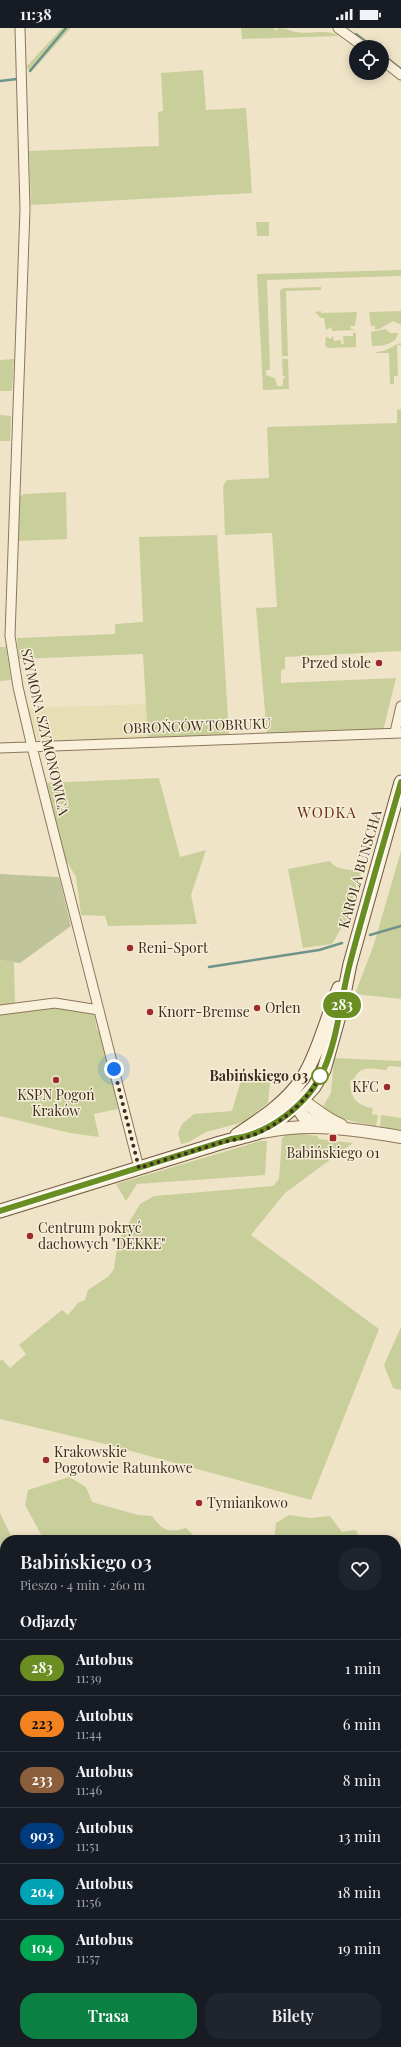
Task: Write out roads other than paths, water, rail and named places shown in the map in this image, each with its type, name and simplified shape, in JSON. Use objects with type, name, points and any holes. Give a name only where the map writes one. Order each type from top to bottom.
[{"type":"main road","name":"KAROLA BUNSCHA","points":[[231,1139],[258,1133],[273,1125],[300,1103],[314,1087],[324,1070],[341,1009],[350,964],[401,782]]},
{"type":"main road","name":"KAROLA BUNSCHA","points":[[231,1139],[254,1124],[289,1095],[302,1079],[309,1066],[350,964]]},
{"type":"main road","points":[[0,1211],[231,1139]]},
{"type":"street","name":"SZYMONA SZYMONOWICA","points":[[20,28],[25,209],[10,636],[18,687],[32,747],[139,1168]]},
{"type":"street","points":[[338,28],[354,40]]},
{"type":"street","points":[[389,66],[401,75]]},
{"type":"street","name":"OBROŃCÓW TOBRUKU","points":[[0,748],[398,732],[401,706]]},
{"type":"street","points":[[0,1010],[55,1003],[99,1010]]},
{"type":"street","points":[[289,1095],[324,1117],[352,1129]]},
{"type":"street","points":[[300,1103],[307,1120],[319,1126]]},
{"type":"street","points":[[258,1133],[296,1126],[319,1126],[352,1129],[401,1137]]},
{"type":"waterway","points":[[30,71],[66,28]]},
{"type":"waterway","points":[[356,34],[364,40]]},
{"type":"waterway","points":[[389,60],[401,69]]},
{"type":"waterway","points":[[0,81],[17,79]]},
{"type":"waterway","points":[[370,935],[401,926]]},
{"type":"waterway","points":[[209,967],[319,950],[342,943]]},
{"type":"place","name":"Przed stole","points":[[379,663]]},
{"type":"place","name":"Reni-Sport","points":[[130,948]]},
{"type":"place","name":"Orlen","points":[[257,1008]]},
{"type":"place","name":"Knorr-Bremse","points":[[150,1012]]},
{"type":"place","name":"Babińskiego 03","points":[[320,1076]]},
{"type":"place","name":"KSPN Pogoń Kraków","points":[[56,1080]]},
{"type":"place","name":"KFC","points":[[387,1087]]},
{"type":"place","name":"Babińskiego 01","points":[[333,1138]]},
{"type":"place","name":"Centrum pokryć dachowych \"DEKKE\"","points":[[30,1236]]},
{"type":"place","name":"Krakowskie Pogotowie Ratunkowe","points":[[46,1460]]},
{"type":"place","name":"Tymiankowo","points":[[199,1503]]},
{"type":"district","name":"WODKA","points":[[327,813]]}]
